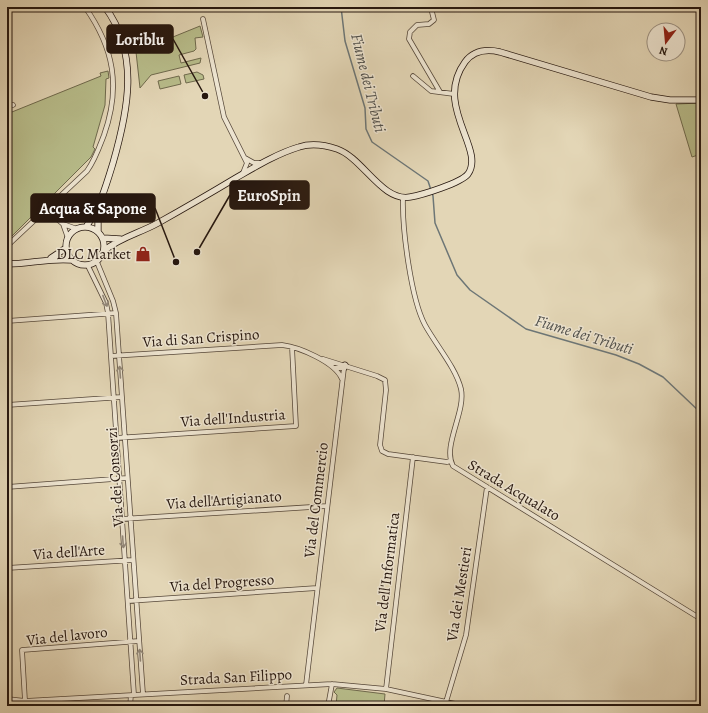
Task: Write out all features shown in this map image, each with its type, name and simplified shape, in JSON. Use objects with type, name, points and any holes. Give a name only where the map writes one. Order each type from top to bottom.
[{"type":"main road","points":[[86,227],[98,208],[120,139],[128,95],[128,72],[125,49],[118,29],[105,7]]},
{"type":"main road","points":[[7,264],[37,262],[49,259],[71,260],[82,266],[88,266],[97,262],[105,250],[120,239],[151,227],[263,162],[301,147],[328,146],[351,156],[382,188],[403,198],[442,187],[462,179],[468,174],[472,164],[472,154],[455,108],[454,94],[457,79],[463,66],[468,58],[478,52],[490,50],[651,97],[670,100],[701,100]]},
{"type":"main road","points":[[98,208],[98,231],[103,238],[105,250]]},
{"type":"main road","points":[[71,260],[66,248],[68,238],[76,229],[86,227],[98,231]]},
{"type":"main road","points":[[103,238],[120,239]]},
{"type":"main road","points":[[49,259],[66,248]]},
{"type":"street","points":[[7,246],[94,162],[111,111],[114,80],[109,50],[102,34],[85,7]]},
{"type":"street","points":[[432,12],[434,20],[429,24],[417,25],[410,32],[409,39],[440,92]]},
{"type":"street","points":[[203,19],[224,117],[251,168],[255,167]]},
{"type":"street","points":[[413,76],[431,91],[454,94]]},
{"type":"street","points":[[7,107],[13,104]]},
{"type":"street","points":[[248,162],[263,162]]},
{"type":"street","points":[[241,175],[246,169],[248,162]]},
{"type":"street","name":"Strada Acqualato","points":[[403,198],[406,240],[418,309],[457,378],[461,390],[460,409],[451,447],[450,461],[457,469],[487,488],[701,619]]},
{"type":"street","points":[[46,210],[63,224],[76,229]]},
{"type":"street","points":[[63,224],[68,238]]},
{"type":"street","name":"Via dei Consorzi","points":[[97,262],[113,301],[116,313],[143,694]]},
{"type":"street","name":"Via dei Consorzi","points":[[88,266],[106,303],[108,313],[128,601],[132,695],[130,706]]},
{"type":"street","points":[[7,321],[116,313]]},
{"type":"street","name":"Via di San Crispino","points":[[111,356],[282,345],[292,347]]},
{"type":"street","points":[[292,347],[335,368],[342,379]]},
{"type":"street","name":"Via dell'Industria","points":[[116,438],[296,426],[292,347]]},
{"type":"street","points":[[316,358],[377,376],[385,380],[386,385],[380,448],[388,454],[448,462],[450,461]]},
{"type":"street","points":[[335,368],[344,367]]},
{"type":"street","name":"Via del Commercio","points":[[306,685],[344,367]]},
{"type":"street","points":[[7,405],[122,397]]},
{"type":"street","name":"Via dell'Informatica","points":[[386,689],[413,458]]},
{"type":"street","points":[[7,487],[127,478]]},
{"type":"street","name":"Via dei Mestieri","points":[[446,702],[466,635],[487,488]]},
{"type":"street","name":"Via dell'Artigianato","points":[[122,519],[327,506]]},
{"type":"street","name":"Via dell'Arte","points":[[7,568],[133,560]]},
{"type":"street","name":"Via del Progresso","points":[[128,601],[317,588]]},
{"type":"street","name":"Via del lavoro","points":[[25,701],[22,650],[139,641]]},
{"type":"street","points":[[328,706],[332,684]]},
{"type":"street","name":"Strada San Filippo","points":[[7,699],[25,701],[332,684],[386,689],[465,706]]},
{"type":"street","points":[[286,706],[287,696]]},
{"type":"green space","points":[[200,26],[203,37],[195,38],[196,49],[194,51],[179,55],[181,63],[201,58],[200,63],[151,75],[140,88],[136,52]]},
{"type":"green space","points":[[108,71],[109,78],[106,79],[105,105],[93,147],[95,149],[91,157],[7,241],[7,114],[101,76],[100,73]]},
{"type":"green space","points":[[197,72],[203,75],[204,79],[186,83],[184,75]]},
{"type":"green space","points":[[179,76],[181,84],[160,89],[158,81]]},
{"type":"green space","points":[[701,103],[701,154],[692,157],[676,104]]},
{"type":"green space","points":[[337,688],[385,694],[384,706],[336,706],[337,695],[334,692]]},
{"type":"waterway","name":"Fiume dei Tributi","points":[[341,7],[345,41],[365,108],[366,129],[372,142],[428,181],[433,196],[435,223],[457,275],[470,290],[526,329],[616,355],[639,364],[663,377],[701,413]]},
{"type":"place","name":"Loriblu","points":[[205,96]]},
{"type":"place","name":"EuroSpin","points":[[197,252]]},
{"type":"place","name":"DLC Market","points":[[143,254]]},
{"type":"place","name":"Acqua & Sapone","points":[[176,262]]}]
